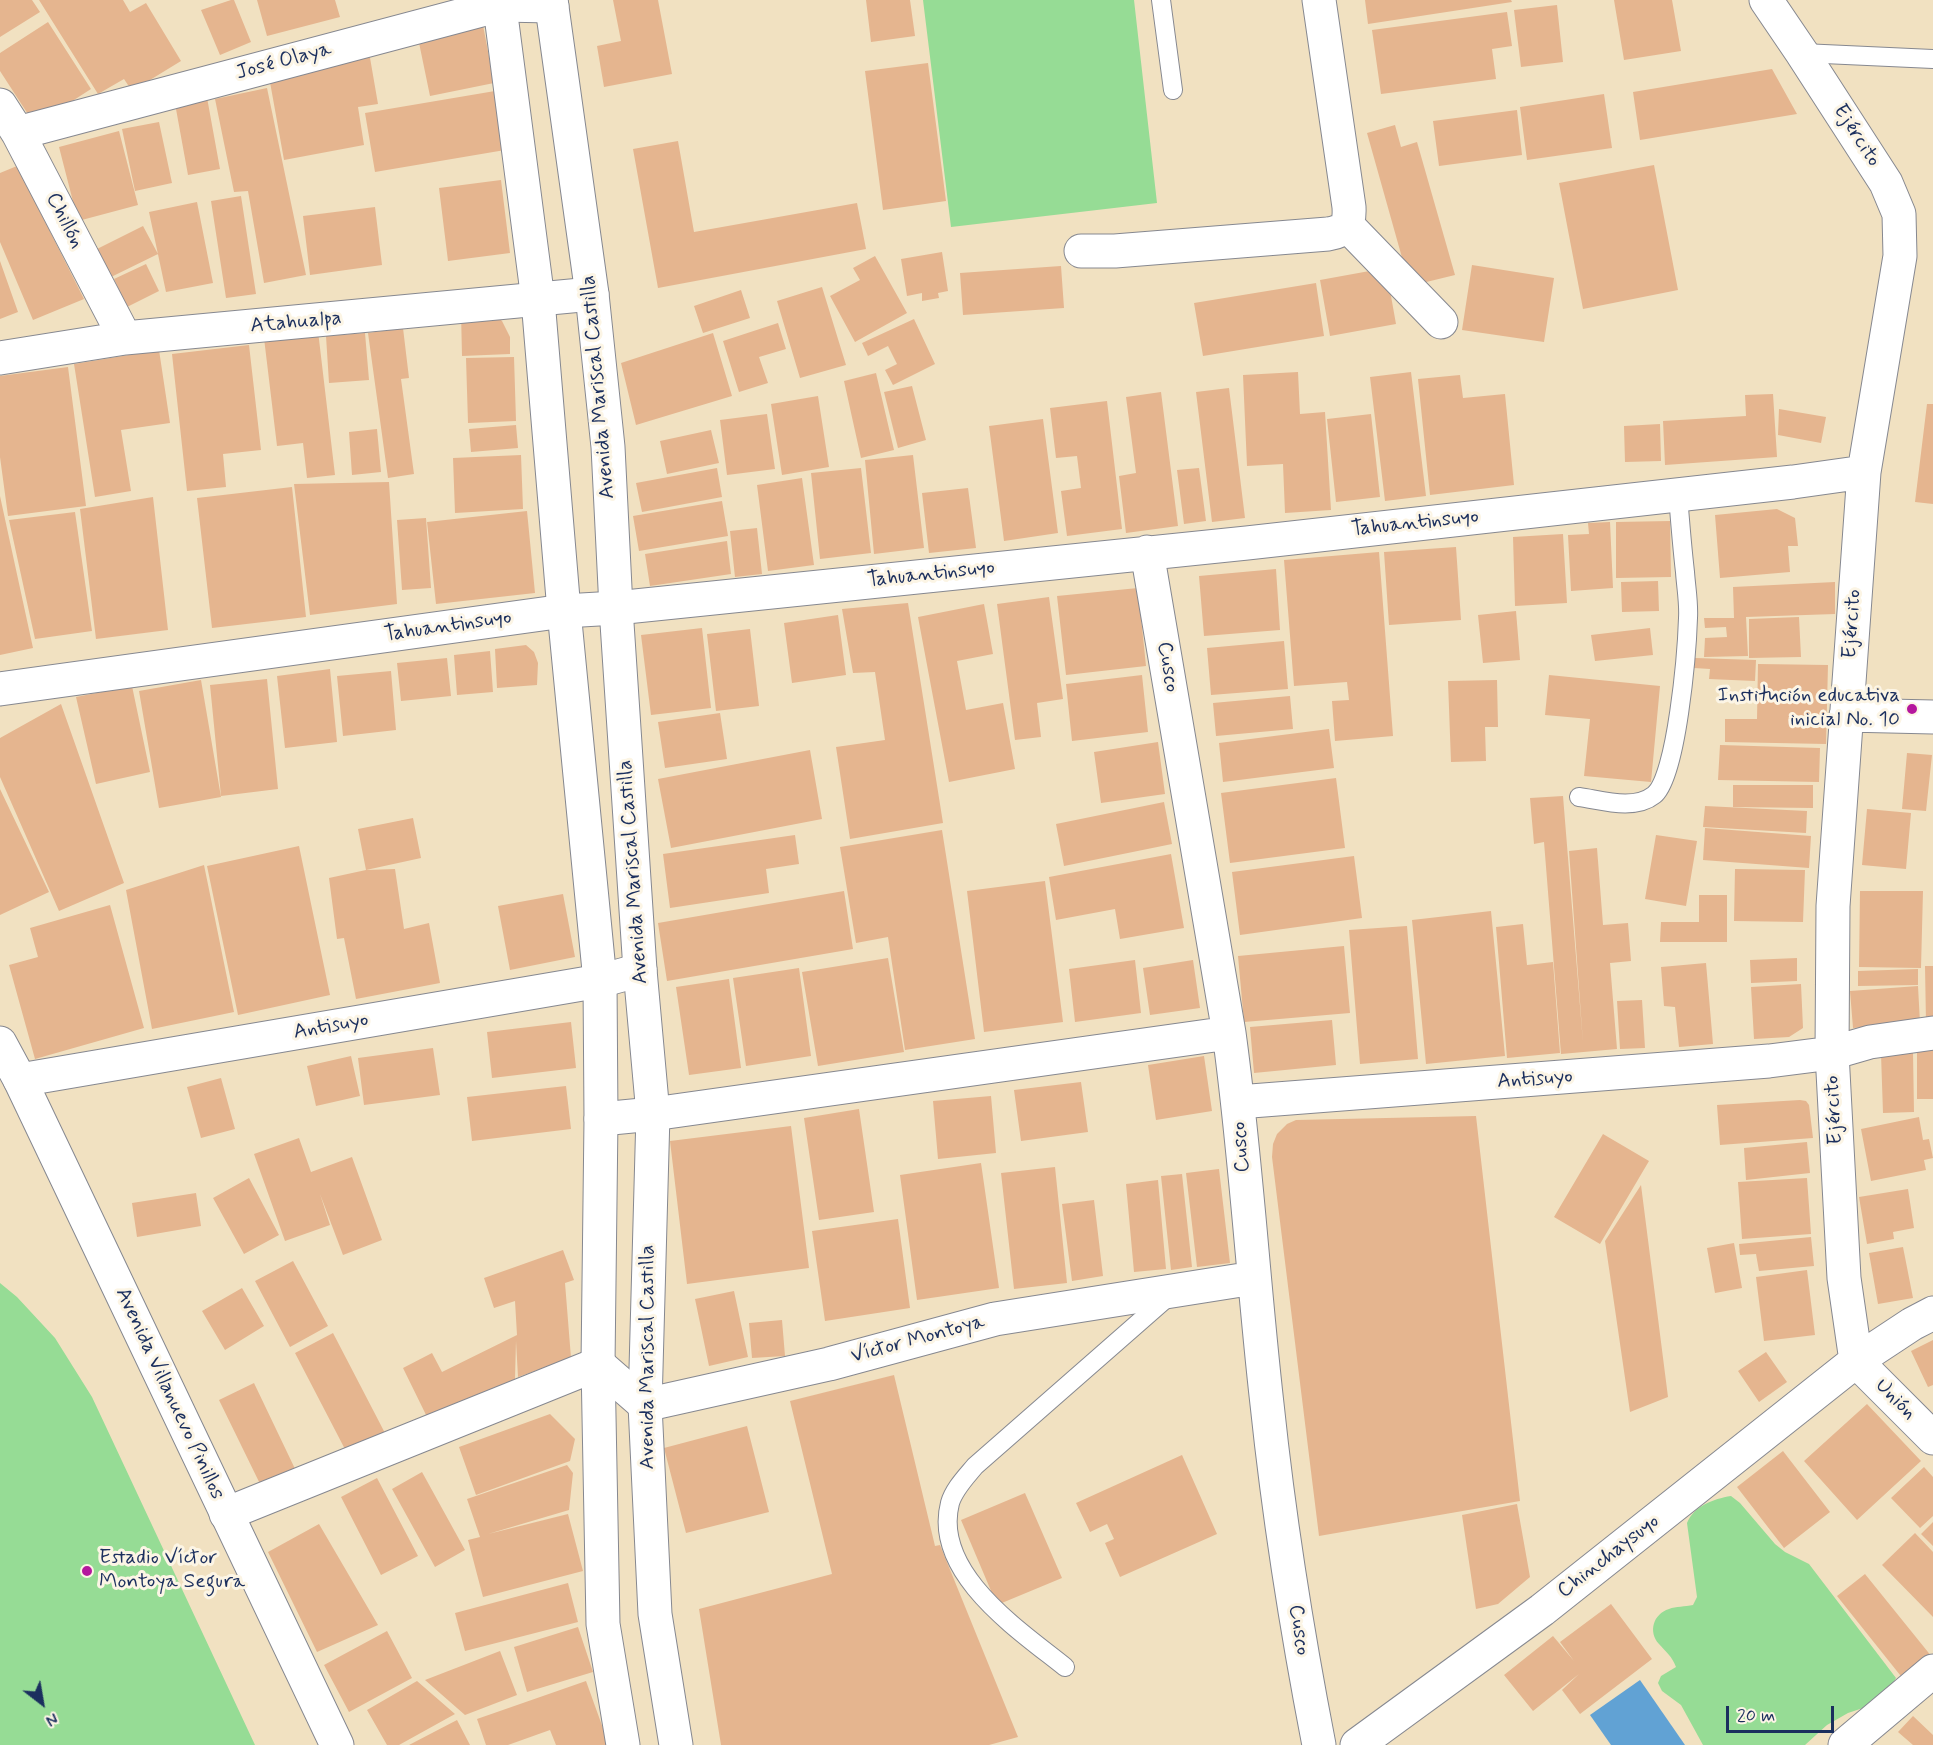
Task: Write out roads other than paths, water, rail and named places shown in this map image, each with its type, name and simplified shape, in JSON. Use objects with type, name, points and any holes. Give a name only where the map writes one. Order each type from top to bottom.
[{"type":"street","points":[[1082,251],[1115,251],[1328,234],[1340,232],[1347,225],[1350,218],[1349,207],[1319,0]]},
{"type":"street","name":"Ejército","points":[[1766,0],[1886,183],[1899,214],[1900,256],[1864,472],[1833,906],[1832,1053],[1844,1278],[1856,1361]]},
{"type":"street","name":"José Olaya","points":[[18,133],[500,2],[551,3]]},
{"type":"street","name":"Avenida Mariscal Castilla","points":[[500,2],[538,300],[564,611],[600,981],[598,1364],[603,1624],[623,1745]]},
{"type":"street","name":"Avenida Mariscal Castilla","points":[[551,3],[592,294],[608,447],[616,608],[640,970],[653,1114],[645,1405],[655,1614],[676,1745]]},
{"type":"street","name":"Chillón","points":[[0,105],[18,133],[125,338]]},
{"type":"street","points":[[1347,225],[1441,322]]},
{"type":"street","name":"Atahualpa","points":[[0,358],[125,338],[592,294]]},
{"type":"street","name":"Tahuantinsuyo","points":[[0,689],[564,611],[616,608],[1247,543],[1864,472]]},
{"type":"street","name":"Cusco","points":[[1147,552],[1229,1034],[1238,1102],[1267,1406],[1297,1632],[1319,1745]]},
{"type":"street","points":[[1846,715],[1933,717]]},
{"type":"street","name":"Antisuyo","points":[[20,1080],[600,981],[640,970]]},
{"type":"street","name":"Antisuyo","points":[[1238,1102],[1769,1061],[1832,1053],[1870,1042],[1933,1033]]},
{"type":"street","points":[[601,1119],[653,1114],[1229,1034]]},
{"type":"street","name":"Avenida Villanuevo Pinillos","points":[[0,1043],[20,1080],[337,1745]]},
{"type":"street","name":"Víctor Montoya","points":[[645,1405],[829,1364],[995,1319],[1254,1278]]},
{"type":"street","name":"Chinchaysuyo","points":[[1357,1745],[1542,1610],[1856,1361],[1933,1313]]},
{"type":"street","name":"Unión","points":[[1856,1361],[1933,1438]]},
{"type":"street","points":[[226,1514],[598,1364],[645,1405]]},
{"type":"street","points":[[1845,1745],[1933,1671]]},
{"type":"lane","points":[[1161,0],[1173,90]]},
{"type":"lane","points":[[1802,53],[1933,59]]},
{"type":"lane","points":[[1579,797],[1621,803],[1642,802],[1654,795],[1664,780],[1678,717],[1688,617],[1678,495]]},
{"type":"lane","points":[[1065,1667],[997,1612],[974,1588],[960,1567],[950,1540],[948,1521],[950,1503],[958,1487],[975,1466],[1174,1291]]},
{"type":"water","points":[[1640,1680],[1685,1745],[1611,1745],[1590,1715]]},
{"type":"place","name":"Institución educativa inicial No. 10","points":[[1912,709]]},
{"type":"place","name":"Estadio Víctor Montoya Segura","points":[[87,1571]]}]
